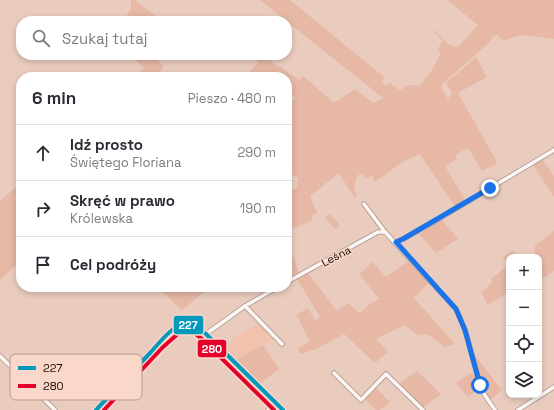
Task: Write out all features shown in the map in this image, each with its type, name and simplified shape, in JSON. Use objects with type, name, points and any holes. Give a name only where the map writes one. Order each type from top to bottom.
[{"type":"street","points":[[396,242],[437,220],[554,150]]},
{"type":"street","points":[[364,204],[385,232],[396,242],[456,309],[465,330],[482,391],[495,410]]},
{"type":"street","name":"Leśna","points":[[292,279],[378,232],[385,232]]},
{"type":"street","points":[[206,334],[245,306],[269,292]]},
{"type":"street","points":[[245,306],[282,344]]},
{"type":"street","points":[[142,361],[173,330],[183,325],[196,327],[206,334],[283,410]]},
{"type":"street","points":[[0,356],[10,366]]},
{"type":"street","points":[[334,373],[361,400],[386,374],[423,410]]},
{"type":"street","points":[[518,410],[554,387]]},
{"type":"street","points":[[45,400],[55,410]]},
{"type":"street","points":[[96,410],[105,400]]},
{"type":"street","points":[[268,410],[275,403]]},
{"type":"shaded area","points":[[131,0],[135,0],[156,16],[126,16],[131,9]]},
{"type":"shaded area","points":[[260,0],[290,0],[384,77],[382,83],[386,86],[390,83],[400,90],[409,85],[419,86],[430,73],[441,53],[438,49],[442,41],[433,31],[434,30],[448,43],[454,47],[458,47],[478,25],[447,0],[554,0],[554,39],[521,35],[503,41],[498,35],[493,36],[490,42],[443,83],[441,88],[448,99],[452,93],[446,83],[476,57],[487,77],[458,93],[496,160],[496,164],[482,171],[468,148],[455,155],[457,159],[445,166],[465,200],[455,207],[420,154],[404,161],[375,182],[372,176],[366,179],[362,173],[357,176],[354,187],[357,196],[355,198],[339,173],[310,196],[317,213],[311,216],[313,220],[292,229],[292,190],[297,188],[298,178],[292,174],[292,101],[296,98],[292,95],[292,75],[299,80],[303,76],[334,103],[355,89],[373,103],[383,98],[292,25],[292,16],[280,16]]},
{"type":"shaded area","points":[[135,60],[158,60],[164,66],[160,72],[140,72],[144,68]]},
{"type":"shaded area","points":[[256,60],[270,60],[277,66],[288,72],[250,72],[258,63]]},
{"type":"shaded area","points":[[542,159],[554,176],[554,197],[533,165]]},
{"type":"shaded area","points":[[16,187],[16,265],[0,280],[0,201]]},
{"type":"shaded area","points":[[330,214],[340,225],[335,229],[325,218]]},
{"type":"shaded area","points":[[442,220],[458,239],[436,253],[419,234]]},
{"type":"shaded area","points":[[554,231],[554,271],[542,279],[542,254],[534,254],[535,246]]},
{"type":"shaded area","points":[[513,250],[516,254],[507,254]]},
{"type":"shaded area","points":[[292,252],[299,273],[292,277]]},
{"type":"shaded area","points":[[506,255],[506,262],[503,257]]},
{"type":"shaded area","points":[[410,260],[430,282],[414,298],[455,344],[445,347],[427,334],[417,335],[405,325],[376,339],[388,352],[375,363],[344,334],[316,349],[300,354],[298,348],[310,341],[296,315],[308,308],[315,320],[320,317],[297,279],[308,273],[337,311],[348,303],[358,312],[361,312],[370,304],[379,299],[359,274],[373,262],[386,277]]},
{"type":"shaded area","points":[[506,267],[506,294],[488,305],[481,293],[492,282],[491,279]]},
{"type":"shaded area","points":[[162,292],[204,292],[182,310]]},
{"type":"shaded area","points":[[258,323],[274,339],[236,360],[223,349],[232,342],[231,340]]},
{"type":"shaded area","points":[[263,345],[279,369],[259,384],[236,360]]},
{"type":"shaded area","points":[[476,357],[502,390],[489,400],[484,390],[474,358]]},
{"type":"shaded area","points":[[417,371],[441,394],[422,408],[399,384]]},
{"type":"shaded area","points":[[471,373],[475,375],[479,389],[468,397],[456,383]]},
{"type":"shaded area","points":[[375,387],[390,402],[380,410],[376,410],[364,398]]},
{"type":"transit line","name":"227","points":[[142,361],[175,328],[182,325],[189,325],[206,334],[283,410]]},
{"type":"transit line","name":"280","points":[[142,369],[163,347],[180,332],[193,332],[202,339],[274,410]]},
{"type":"transit line","name":"227","points":[[96,410],[105,400]]},
{"type":"transit line","name":"280","points":[[104,410],[113,400]]},
{"type":"route","points":[[480,385],[465,330],[456,309],[396,242],[437,220],[490,188]]}]
